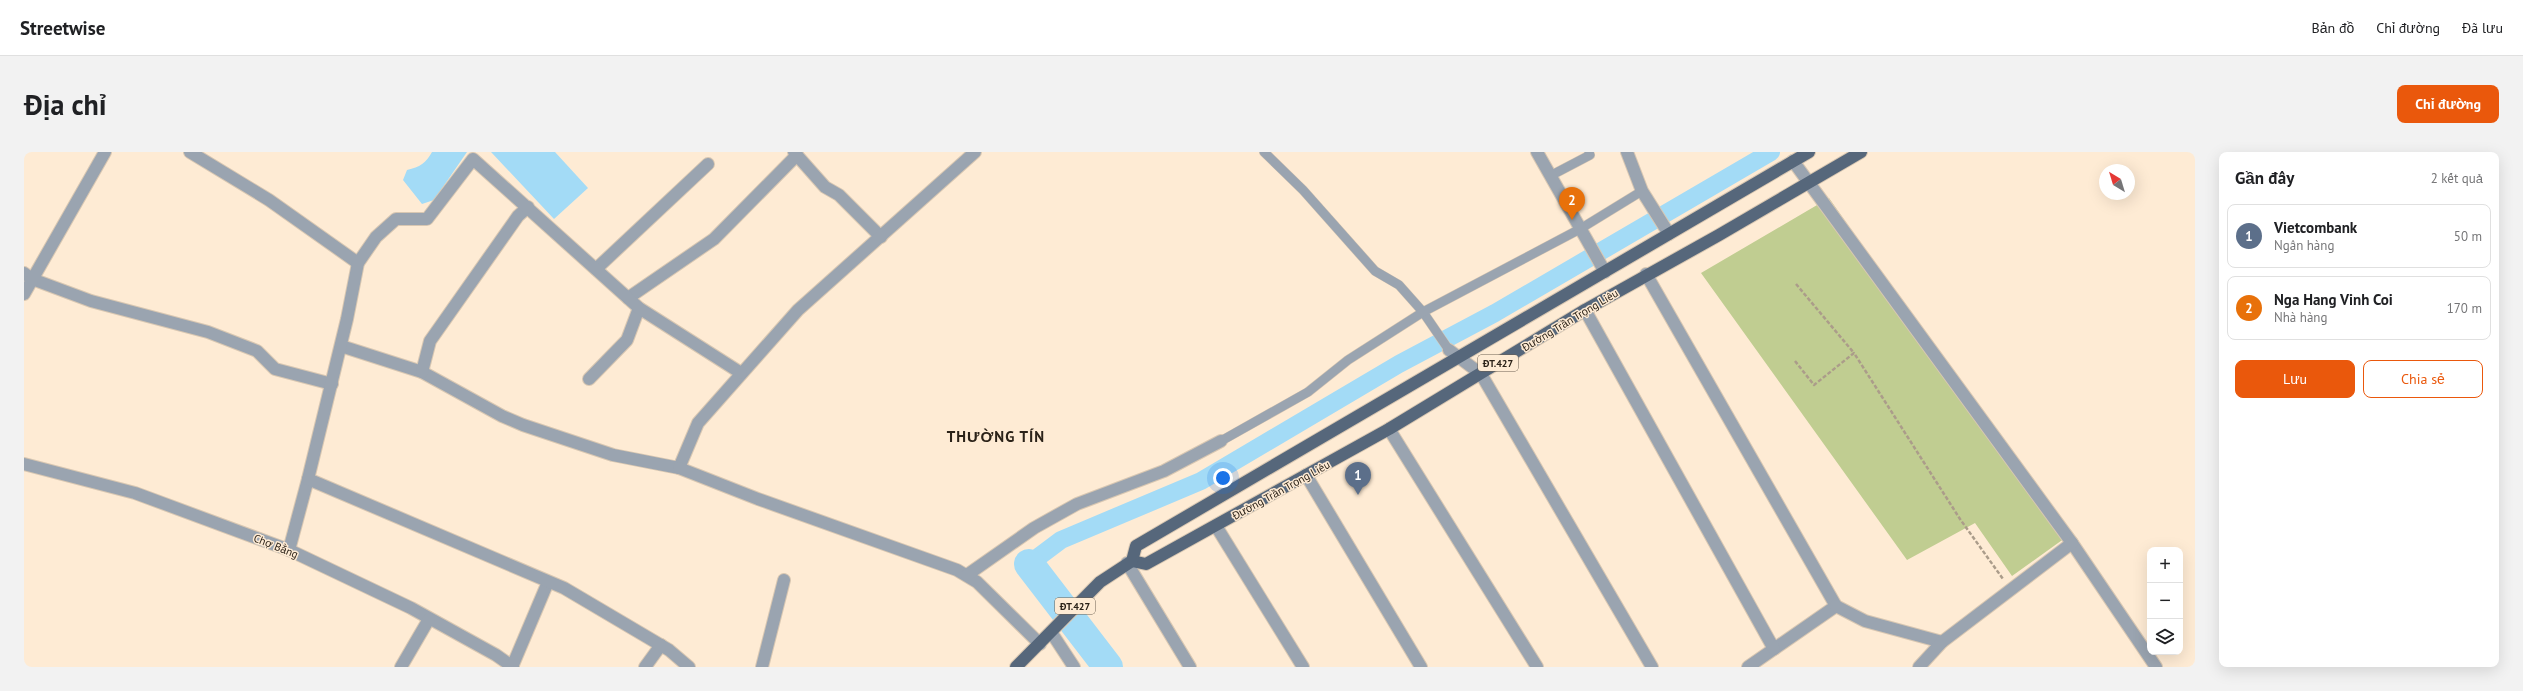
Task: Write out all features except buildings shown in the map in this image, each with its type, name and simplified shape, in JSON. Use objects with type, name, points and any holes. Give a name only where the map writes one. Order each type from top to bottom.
[{"type":"main road","name":"Đường Trần Trọng Liêu","points":[[1809,152],[1669,234],[1602,268],[1459,358],[1136,546],[1129,562],[1146,564],[1216,526],[1389,429],[1646,274],[1811,183],[1862,152]]},
{"type":"main road","name":"ĐT.427","points":[[1016,667],[1100,582],[1129,562]]},
{"type":"street","points":[[24,294],[28,276],[104,152]]},
{"type":"street","points":[[190,152],[269,200],[358,263]]},
{"type":"street","points":[[679,468],[698,422],[740,373],[798,310],[975,152]]},
{"type":"street","points":[[1536,152],[1602,268]]},
{"type":"street","points":[[1627,152],[1642,191],[1669,234]]},
{"type":"street","points":[[628,298],[714,239],[795,154],[825,187],[839,195],[881,237]]},
{"type":"street","points":[[289,550],[332,384],[358,263],[376,237],[396,219],[427,219],[473,159],[639,308],[740,373]]},
{"type":"street","points":[[1793,161],[1811,183],[2072,544],[2156,667]]},
{"type":"street","points":[[596,269],[708,164]]},
{"type":"street","points":[[422,372],[430,341],[518,216],[528,207]]},
{"type":"street","points":[[1646,274],[1836,606],[1865,620],[1942,642]]},
{"type":"street","points":[[28,276],[91,301],[208,332],[257,351],[275,369],[332,384]]},
{"type":"street","points":[[589,379],[627,340],[639,308]]},
{"type":"street","points":[[1585,310],[1774,649]]},
{"type":"street","points":[[341,346],[422,372],[502,416],[523,425],[613,455],[679,468],[968,575],[1040,644]]},
{"type":"street","points":[[1449,350],[1481,374],[1652,667]]},
{"type":"street","points":[[1389,429],[1537,667]]},
{"type":"street","points":[[968,575],[1034,528],[1064,511],[1164,471],[1221,441]]},
{"type":"street","name":"Chợ Bằng","points":[[24,464],[135,493],[289,550],[429,619],[512,667]]},
{"type":"street","points":[[1306,475],[1422,667]]},
{"type":"street","points":[[308,479],[564,588],[661,645],[690,667]]},
{"type":"street","points":[[1216,526],[1303,667]]},
{"type":"street","points":[[1919,667],[1942,642],[2072,544]]},
{"type":"street","points":[[1129,562],[1190,667]]},
{"type":"street","points":[[762,667],[784,580]]},
{"type":"street","points":[[512,667],[548,582]]},
{"type":"street","points":[[1748,667],[1836,606]]},
{"type":"street","points":[[401,667],[429,619]]},
{"type":"street","points":[[1051,632],[1074,667]]},
{"type":"street","points":[[645,667],[661,645]]},
{"type":"lane","points":[[1264,152],[1303,190],[1375,271],[1399,285],[1425,314],[1449,350]]},
{"type":"lane","points":[[1550,176],[1590,155],[1588,152]]},
{"type":"lane","points":[[1221,441],[1308,392],[1348,360],[1425,314],[1580,228],[1642,191]]},
{"type":"path","points":[[1796,284],[1854,353],[1960,519],[2011,590]]},
{"type":"path","points":[[1796,361],[1814,385],[1854,353]]},
{"type":"green space","points":[[1829,198],[2065,538],[2012,576],[1975,523],[1907,560],[1701,273]]},
{"type":"water","points":[[432,152],[467,152],[434,200],[422,204],[403,180],[407,170],[422,164]]},
{"type":"water","points":[[491,152],[555,152],[588,188],[554,219]]},
{"type":"waterway","points":[[1029,564],[1061,540],[1201,481],[1399,364],[1495,313],[1771,152]]},
{"type":"waterway","points":[[1029,564],[1108,667]]},
{"type":"place","name":"Nga Hang Vinh Coi","points":[[1572,220]]},
{"type":"place","name":"Vietcombank","points":[[1358,495]]},
{"type":"district","name":"THƯỜNG TÍN","points":[[996,437]]}]
